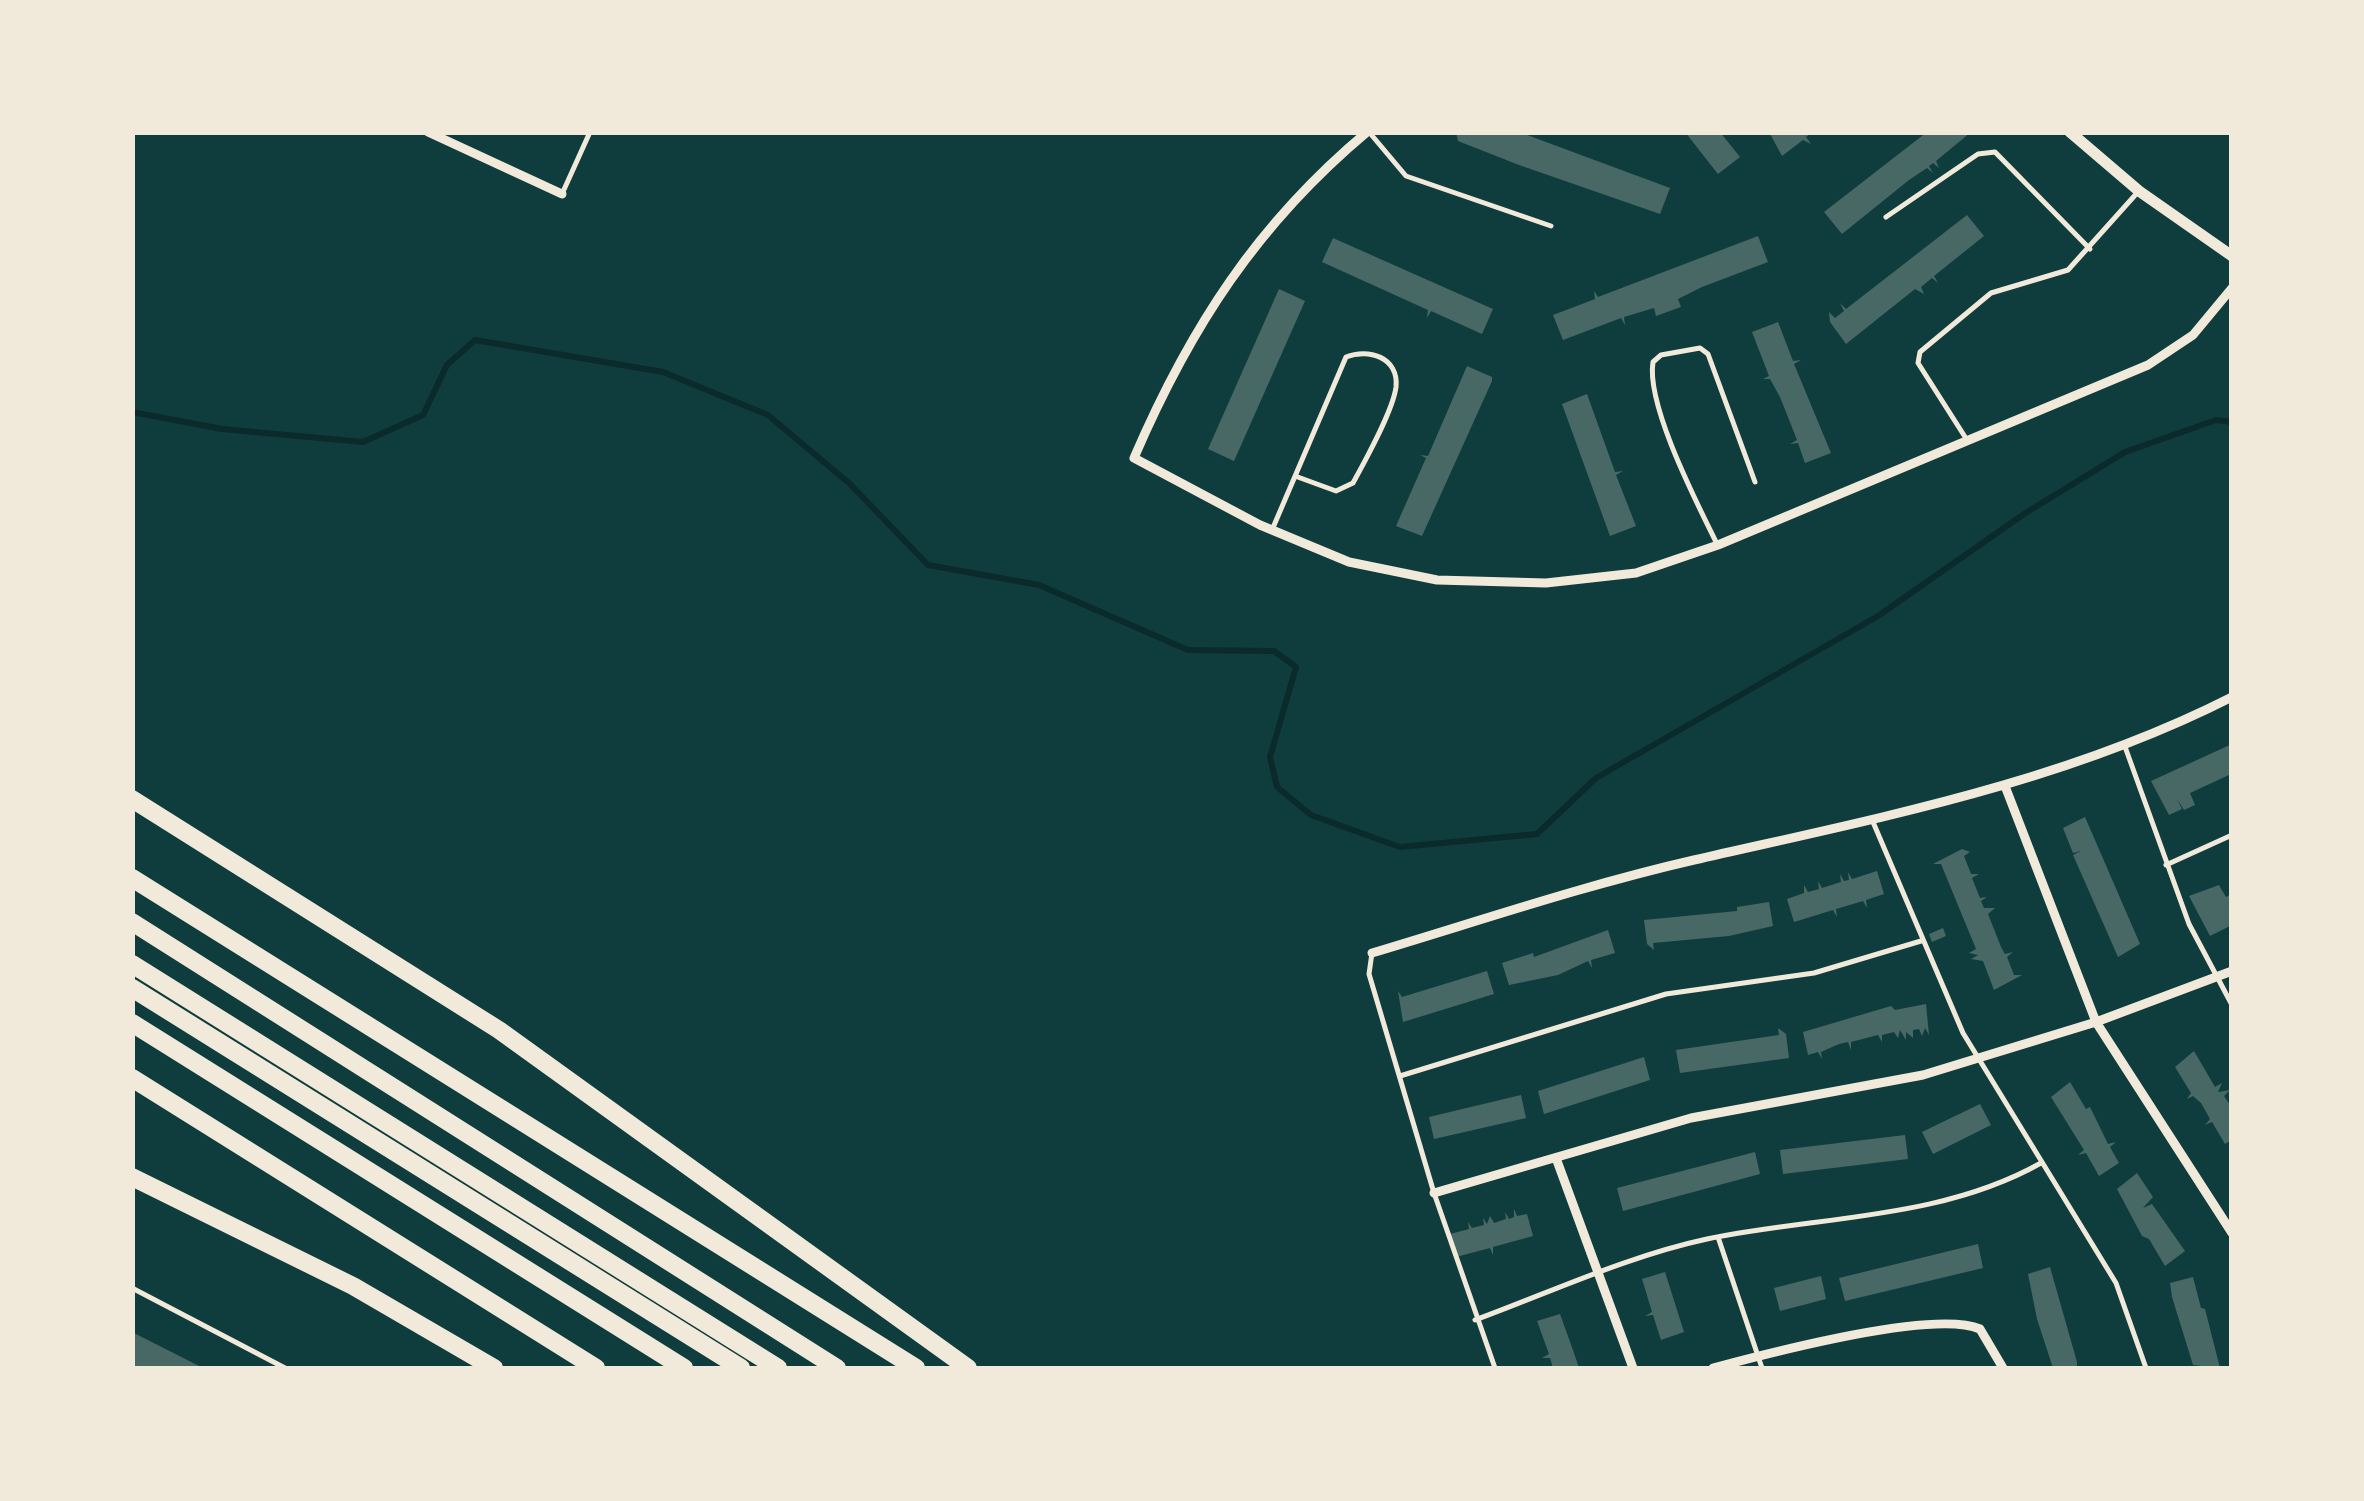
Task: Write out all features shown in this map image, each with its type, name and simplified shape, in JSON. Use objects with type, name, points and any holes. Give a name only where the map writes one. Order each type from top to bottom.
[{"type":"highway","points":[[132,799],[499,1030],[968,1368]]},
{"type":"highway","points":[[132,878],[916,1368]]},
{"type":"highway","points":[[132,922],[838,1368]]},
{"type":"highway","points":[[132,964],[778,1368]]},
{"type":"highway","points":[[132,988],[742,1368]]},
{"type":"highway","points":[[132,1023],[684,1368]]},
{"type":"highway","points":[[132,1078],[596,1368]]},
{"type":"highway","points":[[132,1177],[353,1286],[494,1368]]},
{"type":"street","points":[[428,132],[562,194]]},
{"type":"street","points":[[458,146],[464,132]]},
{"type":"street","points":[[1368,132],[1320,171],[1218,293],[1184,352],[1134,458],[1272,530],[1349,562],[1436,580],[1546,584],[1636,573],[1718,544],[2170,352],[2193,334],[2232,288]]},
{"type":"street","points":[[2070,132],[2139,191],[2232,256]]},
{"type":"street","points":[[1372,954],[1632,876],[1873,822],[2005,786],[2124,744],[2232,697]]},
{"type":"street","points":[[2005,786],[2096,1022],[2232,1233]]},
{"type":"street","points":[[1434,1193],[1691,1118],[1878,1085],[1981,1058],[2096,1022],[2232,971]]},
{"type":"street","points":[[1556,1158],[1633,1368]]},
{"type":"street","points":[[1713,1368],[1878,1332],[1941,1324],[1975,1326],[1986,1334],[2003,1368]]},
{"type":"lane","points":[[562,194],[590,132]]},
{"type":"lane","points":[[1368,132],[1406,176],[1550,226]]},
{"type":"lane","points":[[1886,217],[1978,154],[1995,152],[2090,249]]},
{"type":"lane","points":[[1967,440],[1918,364],[1920,352],[1992,293],[2068,270],[2139,191]]},
{"type":"lane","points":[[1718,544],[1686,481],[1654,386],[1652,362],[1661,354],[1700,348],[1708,354],[1754,482]]},
{"type":"lane","points":[[1272,530],[1295,476],[1346,358],[1373,353],[1385,360],[1392,368],[1396,388],[1354,484],[1347,490],[1336,491],[1295,476]]},
{"type":"lane","points":[[2124,744],[2188,924],[2232,1005]]},
{"type":"lane","points":[[1873,822],[1963,1033],[2116,1282],[2146,1368]]},
{"type":"lane","points":[[2166,865],[2232,835]]},
{"type":"lane","points":[[1400,1076],[1666,994],[1814,973],[1922,941]]},
{"type":"lane","points":[[1372,954],[1369,974],[1434,1193],[1495,1368]]},
{"type":"lane","points":[[1476,1320],[1599,1274],[1718,1237],[1914,1206],[2004,1180],[2041,1162]]},
{"type":"lane","points":[[1718,1237],[1762,1368]]},
{"type":"lane","points":[[132,1288],[285,1368]]},
{"type":"building","points":[[1456,132],[1519,132],[1670,188],[1660,214],[1458,141]]},
{"type":"building","points":[[1685,132],[1720,132],[1740,157],[1718,174]]},
{"type":"building","points":[[1769,132],[1812,132],[1806,137],[1811,144],[1803,140],[1782,156]]},
{"type":"building","points":[[1927,132],[1971,132],[1936,161],[1939,168],[1933,163],[1929,166],[1933,173],[1927,168],[1909,180],[1842,234],[1824,212]]},
{"type":"building","points":[[1967,215],[1984,236],[1934,276],[1938,283],[1932,278],[1921,287],[1924,294],[1915,289],[1846,344],[1830,322],[1829,312],[1835,318],[1844,311],[1840,303],[1846,309]]},
{"type":"building","points":[[1758,236],[1768,262],[1678,299],[1681,307],[1656,316],[1654,308],[1624,317],[1625,325],[1621,318],[1563,340],[1553,315],[1595,299],[1594,291],[1598,297]]},
{"type":"building","points":[[1333,238],[1493,309],[1482,334],[1431,311],[1427,318],[1428,310],[1322,262]]},
{"type":"building","points":[[1279,289],[1305,301],[1234,461],[1208,449]]},
{"type":"building","points":[[1778,322],[1793,361],[1801,360],[1794,364],[1831,453],[1805,463],[1798,443],[1790,444],[1797,440],[1780,397],[1770,379],[1763,379],[1769,376],[1752,332]]},
{"type":"building","points":[[1467,366],[1492,377],[1492,381],[1422,536],[1396,526],[1426,458],[1420,455],[1428,456]]},
{"type":"building","points":[[1587,394],[1615,472],[1623,471],[1616,475],[1636,526],[1610,536],[1562,404]]},
{"type":"building","points":[[2232,744],[2232,780],[2229,775],[2190,793],[2195,805],[2184,810],[2177,799],[2182,809],[2169,815],[2151,781]]},
{"type":"building","points":[[2085,817],[2140,944],[2118,957],[2073,855],[2081,851],[2073,853],[2063,828]]},
{"type":"building","points":[[1962,849],[1970,852],[1964,856],[1971,874],[1979,874],[1972,878],[1980,898],[1987,897],[1981,901],[1984,908],[1995,908],[1988,914],[2005,954],[2013,952],[2007,957],[2014,975],[2022,975],[1994,990],[1983,961],[1971,959],[1978,955],[1969,953],[1976,949],[1941,864],[1933,864]]},
{"type":"building","points":[[1877,871],[1884,894],[1866,900],[1867,908],[1863,901],[1836,909],[1837,917],[1833,910],[1794,922],[1787,899],[1804,893],[1804,885],[1808,892],[1819,889],[1818,881],[1822,888],[1841,882],[1840,874],[1844,881],[1849,880],[1848,872],[1852,879]]},
{"type":"building","points":[[2219,885],[2226,897],[2232,894],[2232,925],[2210,936],[2189,896]]},
{"type":"building","points":[[1769,902],[1773,926],[1729,936],[1653,943],[1654,950],[1647,944],[1644,920],[1737,911],[1737,907]]},
{"type":"building","points":[[1943,928],[1946,936],[1932,942],[1929,934]]},
{"type":"building","points":[[1608,930],[1615,953],[1591,960],[1592,968],[1588,961],[1558,975],[1509,985],[1502,963],[1533,953],[1534,957]]},
{"type":"building","points":[[1487,971],[1494,994],[1403,1022],[1398,991],[1402,997]]},
{"type":"building","points":[[1926,1004],[1929,1035],[1925,1028],[1922,1036],[1919,1029],[1913,1030],[1913,1038],[1906,1032],[1906,1040],[1900,1030],[1898,1038],[1894,1032],[1882,1035],[1882,1042],[1878,1035],[1851,1042],[1851,1050],[1848,1042],[1839,1044],[1821,1052],[1822,1059],[1818,1052],[1808,1055],[1803,1032],[1891,1006],[1895,1010]]},
{"type":"building","points":[[1778,1028],[1786,1034],[1789,1058],[1680,1073],[1676,1050],[1779,1035]]},
{"type":"building","points":[[2194,1051],[2215,1087],[2222,1083],[2218,1092],[2230,1090],[2224,1096],[2232,1108],[2232,1140],[2225,1144],[2212,1122],[2205,1125],[2210,1119],[2201,1103],[2193,1096],[2187,1099],[2191,1093],[2175,1067]]},
{"type":"building","points":[[1644,1057],[1650,1080],[1544,1114],[1538,1091]]},
{"type":"building","points":[[2070,1082],[2086,1109],[2090,1107],[2108,1144],[2116,1142],[2110,1147],[2119,1163],[2099,1176],[2086,1153],[2078,1155],[2084,1150],[2051,1097]]},
{"type":"building","points":[[1521,1095],[1526,1118],[1434,1139],[1429,1117]]},
{"type":"building","points":[[1980,1104],[1991,1125],[1933,1154],[1922,1132]]},
{"type":"building","points":[[1905,1135],[1908,1159],[1783,1174],[1780,1150]]},
{"type":"building","points":[[1755,1152],[1760,1174],[1623,1211],[1617,1188]]},
{"type":"building","points":[[2137,1173],[2153,1197],[2143,1208],[2152,1204],[2185,1251],[2165,1266],[2149,1239],[2142,1236],[2117,1189]]},
{"type":"building","points":[[1514,1209],[1517,1216],[1527,1214],[1533,1236],[1493,1247],[1493,1255],[1490,1248],[1456,1257],[1450,1234],[1469,1229],[1468,1222],[1472,1228],[1484,1225],[1483,1218],[1487,1224],[1490,1216],[1494,1223],[1506,1219],[1505,1212],[1509,1219],[1514,1217]]},
{"type":"building","points":[[1978,1244],[1983,1268],[1845,1301],[1839,1278]]},
{"type":"building","points":[[2050,1267],[2077,1368],[2053,1368],[2037,1319],[2028,1274]]},
{"type":"building","points":[[1665,1272],[1684,1332],[1661,1340],[1653,1315],[1645,1316],[1652,1312],[1642,1279]]},
{"type":"building","points":[[1821,1276],[1826,1299],[1780,1311],[1774,1288]]},
{"type":"building","points":[[2193,1277],[2220,1368],[2193,1365],[2172,1297],[2170,1283]]},
{"type":"building","points":[[1560,1314],[1579,1368],[1553,1368],[1550,1358],[1542,1358],[1549,1354],[1537,1321]]},
{"type":"building","points":[[132,1332],[203,1368],[132,1368]]},
{"type":"waterway","points":[[132,412],[222,429],[363,442],[423,415],[447,365],[475,340],[663,372],[768,415],[850,484],[928,565],[1039,585],[1188,650],[1274,651],[1296,667],[1270,757],[1277,787],[1311,815],[1400,847],[1537,834],[1596,778],[1878,616],[2024,514],[2125,452],[2216,420],[2232,422]]}]
